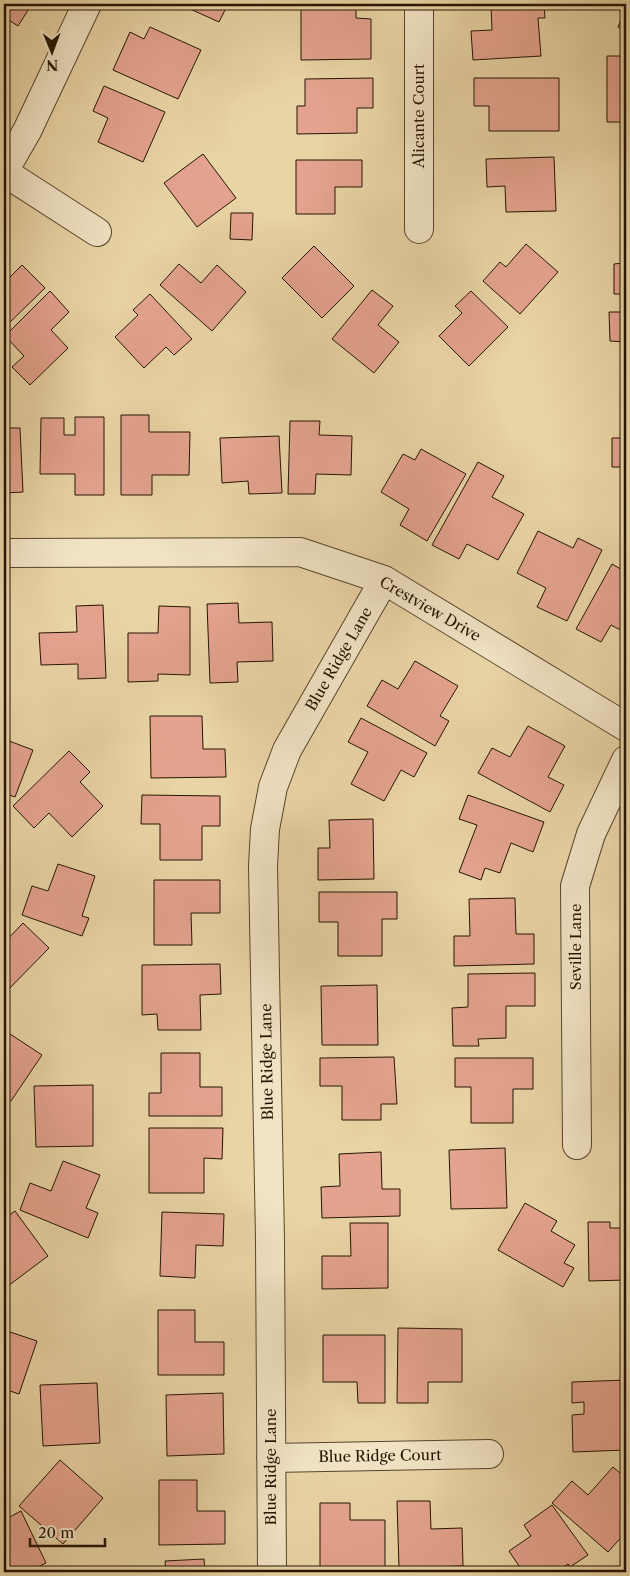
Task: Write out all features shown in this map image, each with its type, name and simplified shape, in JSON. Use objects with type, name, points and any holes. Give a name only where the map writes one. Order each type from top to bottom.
[{"type":"street","points":[[87,4],[27,131],[4,171],[97,232]]},
{"type":"street","name":"Alicante Court","points":[[419,4],[419,229]]},
{"type":"street","name":"Crestview Drive","points":[[4,553],[300,552],[384,580],[626,727]]},
{"type":"street","name":"Blue Ridge Lane","points":[[272,1572],[270,1240],[263,866],[265,829],[273,787],[287,750],[384,580]]},
{"type":"street","name":"Seville Lane","points":[[576,1145],[575,886],[591,834],[626,760]]},
{"type":"street","name":"Blue Ridge Court","points":[[271,1458],[489,1454]]},
{"type":"building","points":[[4,4],[32,4],[18,26],[4,17]]},
{"type":"building","points":[[179,4],[228,4],[219,22]]},
{"type":"building","points":[[544,4],[545,18],[538,18],[541,56],[473,60],[471,31],[492,30],[491,6]]},
{"type":"building","points":[[301,6],[356,6],[356,18],[371,19],[371,59],[301,60]]},
{"type":"building","points":[[626,8],[626,31],[618,27]]},
{"type":"building","points":[[150,27],[201,50],[178,99],[113,70],[130,32],[144,39]]},
{"type":"building","points":[[607,56],[626,56],[626,122],[607,122]]},
{"type":"building","points":[[373,78],[373,108],[357,108],[357,133],[297,134],[297,106],[305,106],[305,79]]},
{"type":"building","points":[[474,78],[559,78],[559,131],[489,131],[489,106],[474,106]]},
{"type":"building","points":[[104,86],[165,112],[143,162],[98,142],[108,118],[93,111]]},
{"type":"building","points":[[203,154],[236,198],[197,227],[164,183]]},
{"type":"building","points":[[554,157],[556,211],[506,212],[505,186],[487,187],[486,159]]},
{"type":"building","points":[[296,160],[362,160],[362,187],[335,187],[335,214],[296,214]]},
{"type":"building","points":[[231,213],[253,213],[252,240],[230,239]]},
{"type":"building","points":[[624,233],[626,233],[626,294],[614,294],[614,264],[623,263]]},
{"type":"building","points":[[526,244],[558,272],[520,314],[483,281],[500,262],[506,267]]},
{"type":"building","points":[[314,246],[354,286],[322,318],[282,278]]},
{"type":"building","points":[[179,264],[201,283],[217,265],[246,292],[212,331],[160,285]]},
{"type":"building","points":[[22,265],[45,288],[4,328],[4,271],[10,277]]},
{"type":"building","points":[[372,290],[393,306],[378,325],[399,342],[374,373],[332,339]]},
{"type":"building","points":[[50,291],[69,312],[51,330],[68,348],[30,385],[12,367],[24,356],[5,336]]},
{"type":"building","points":[[471,291],[508,327],[469,366],[439,336],[462,313],[455,306]]},
{"type":"building","points":[[150,294],[192,339],[174,355],[166,347],[144,368],[115,337],[138,315],[133,310]]},
{"type":"building","points":[[609,312],[626,312],[626,376],[625,342],[610,341]]},
{"type":"building","points":[[121,415],[149,415],[149,432],[190,432],[189,475],[152,475],[152,495],[121,495]]},
{"type":"building","points":[[75,417],[104,417],[104,495],[75,495],[75,474],[40,474],[41,418],[64,418],[64,435],[75,435]]},
{"type":"building","points":[[290,421],[320,421],[319,435],[352,436],[351,475],[316,474],[315,494],[288,494]]},
{"type":"building","points":[[4,428],[20,428],[23,492],[4,493]]},
{"type":"building","points":[[279,436],[282,493],[249,494],[248,481],[222,483],[220,438]]},
{"type":"building","points":[[612,438],[626,438],[626,467],[612,467]]},
{"type":"building","points":[[421,449],[466,474],[427,541],[400,525],[409,509],[381,492],[403,454],[415,460]]},
{"type":"building","points":[[478,462],[504,476],[492,497],[524,514],[498,560],[467,544],[459,559],[432,545]]},
{"type":"building","points":[[538,531],[573,548],[578,538],[602,550],[567,621],[537,607],[546,588],[517,573]]},
{"type":"building","points":[[612,564],[626,572],[626,633],[611,625],[601,642],[576,629]]},
{"type":"building","points":[[238,603],[239,623],[272,622],[273,661],[237,662],[238,682],[210,683],[207,604]]},
{"type":"building","points":[[103,605],[106,678],[78,679],[78,664],[41,665],[39,633],[77,632],[76,606]]},
{"type":"building","points":[[159,606],[190,607],[190,675],[158,674],[158,681],[128,682],[128,633],[158,633]]},
{"type":"building","points":[[415,661],[458,686],[440,716],[449,721],[435,746],[367,706],[382,680],[398,689]]},
{"type":"building","points":[[150,716],[202,716],[203,749],[225,749],[226,777],[151,778]]},
{"type":"building","points":[[361,718],[427,753],[414,777],[401,770],[384,801],[351,784],[368,752],[348,742]]},
{"type":"building","points":[[528,726],[565,746],[548,777],[564,785],[550,812],[478,773],[492,748],[510,757]]},
{"type":"building","points":[[4,739],[33,750],[15,797],[4,793]]},
{"type":"building","points":[[69,751],[90,772],[80,782],[103,806],[72,837],[49,813],[34,828],[13,806]]},
{"type":"building","points":[[142,795],[220,796],[220,826],[202,826],[202,860],[160,860],[160,824],[141,824]]},
{"type":"building","points":[[468,795],[544,822],[533,852],[511,843],[500,873],[485,868],[481,880],[459,872],[477,825],[459,819]]},
{"type":"building","points":[[373,819],[374,879],[318,880],[318,848],[330,848],[329,820]]},
{"type":"building","points":[[58,864],[95,876],[82,916],[89,918],[82,936],[22,915],[32,886],[48,891]]},
{"type":"building","points":[[154,880],[220,880],[220,913],[191,913],[192,945],[154,945]]},
{"type":"building","points":[[319,892],[397,892],[397,919],[382,919],[382,956],[338,956],[338,922],[319,922]]},
{"type":"building","points":[[515,898],[516,934],[534,934],[534,964],[454,966],[454,936],[470,936],[469,899]]},
{"type":"building","points":[[23,923],[49,948],[4,994],[4,943]]},
{"type":"building","points":[[220,964],[221,994],[200,995],[201,1030],[158,1030],[157,1014],[142,1015],[142,965]]},
{"type":"building","points":[[535,973],[535,1006],[506,1006],[506,1038],[478,1039],[479,1046],[453,1046],[452,1008],[468,1007],[468,974]]},
{"type":"building","points":[[377,985],[378,1045],[322,1045],[321,986]]},
{"type":"building","points":[[4,1030],[42,1055],[11,1101],[4,1096]]},
{"type":"building","points":[[161,1053],[200,1053],[200,1087],[222,1087],[222,1116],[149,1116],[149,1093],[161,1093]]},
{"type":"building","points":[[394,1057],[397,1104],[381,1104],[381,1120],[342,1120],[342,1086],[320,1086],[320,1058]]},
{"type":"building","points":[[455,1058],[533,1058],[533,1089],[513,1089],[513,1123],[471,1123],[471,1087],[455,1087]]},
{"type":"building","points":[[93,1085],[93,1146],[36,1147],[34,1086]]},
{"type":"building","points":[[149,1128],[223,1128],[222,1159],[204,1158],[204,1193],[149,1193]]},
{"type":"building","points":[[505,1148],[507,1208],[451,1209],[449,1150]]},
{"type":"building","points":[[381,1152],[382,1189],[400,1189],[400,1216],[322,1218],[321,1187],[340,1186],[339,1154]]},
{"type":"building","points":[[63,1161],[100,1175],[86,1208],[98,1213],[88,1238],[20,1210],[30,1183],[51,1191]]},
{"type":"building","points":[[525,1203],[557,1221],[551,1231],[575,1245],[564,1263],[574,1268],[563,1287],[498,1250]]},
{"type":"building","points":[[15,1211],[48,1256],[4,1289],[4,1219]]},
{"type":"building","points":[[162,1212],[224,1214],[223,1246],[196,1245],[195,1278],[160,1276]]},
{"type":"building","points":[[588,1222],[610,1222],[610,1228],[626,1228],[626,1280],[589,1281]]},
{"type":"building","points":[[350,1223],[388,1223],[388,1288],[322,1289],[322,1256],[351,1256]]},
{"type":"building","points":[[158,1310],[195,1310],[195,1342],[224,1342],[224,1375],[158,1375]]},
{"type":"building","points":[[398,1328],[462,1329],[462,1382],[428,1382],[428,1403],[397,1403]]},
{"type":"building","points":[[4,1330],[37,1341],[19,1394],[4,1389]]},
{"type":"building","points":[[323,1335],[385,1335],[385,1403],[358,1403],[357,1382],[323,1382]]},
{"type":"building","points":[[626,1380],[626,1450],[573,1452],[572,1415],[584,1414],[584,1402],[572,1403],[572,1382]]},
{"type":"building","points":[[97,1383],[100,1443],[43,1446],[40,1385]]},
{"type":"building","points":[[223,1393],[224,1454],[167,1456],[166,1395]]},
{"type":"building","points":[[60,1460],[103,1498],[63,1544],[19,1506]]},
{"type":"building","points":[[613,1467],[626,1478],[626,1532],[608,1552],[552,1503],[572,1481],[588,1495]]},
{"type":"building","points":[[159,1480],[197,1480],[197,1511],[225,1511],[225,1544],[159,1545]]},
{"type":"building","points":[[397,1501],[430,1501],[431,1529],[462,1528],[463,1566],[399,1568]]},
{"type":"building","points":[[320,1503],[350,1503],[350,1520],[385,1520],[385,1567],[372,1567],[372,1572],[320,1572]]},
{"type":"building","points":[[552,1505],[588,1555],[570,1567],[568,1564],[556,1572],[523,1572],[509,1551],[531,1536],[524,1525]]},
{"type":"building","points":[[21,1511],[46,1563],[27,1572],[4,1572],[4,1520]]},
{"type":"building","points":[[204,1559],[205,1572],[166,1572],[165,1561]]}]
